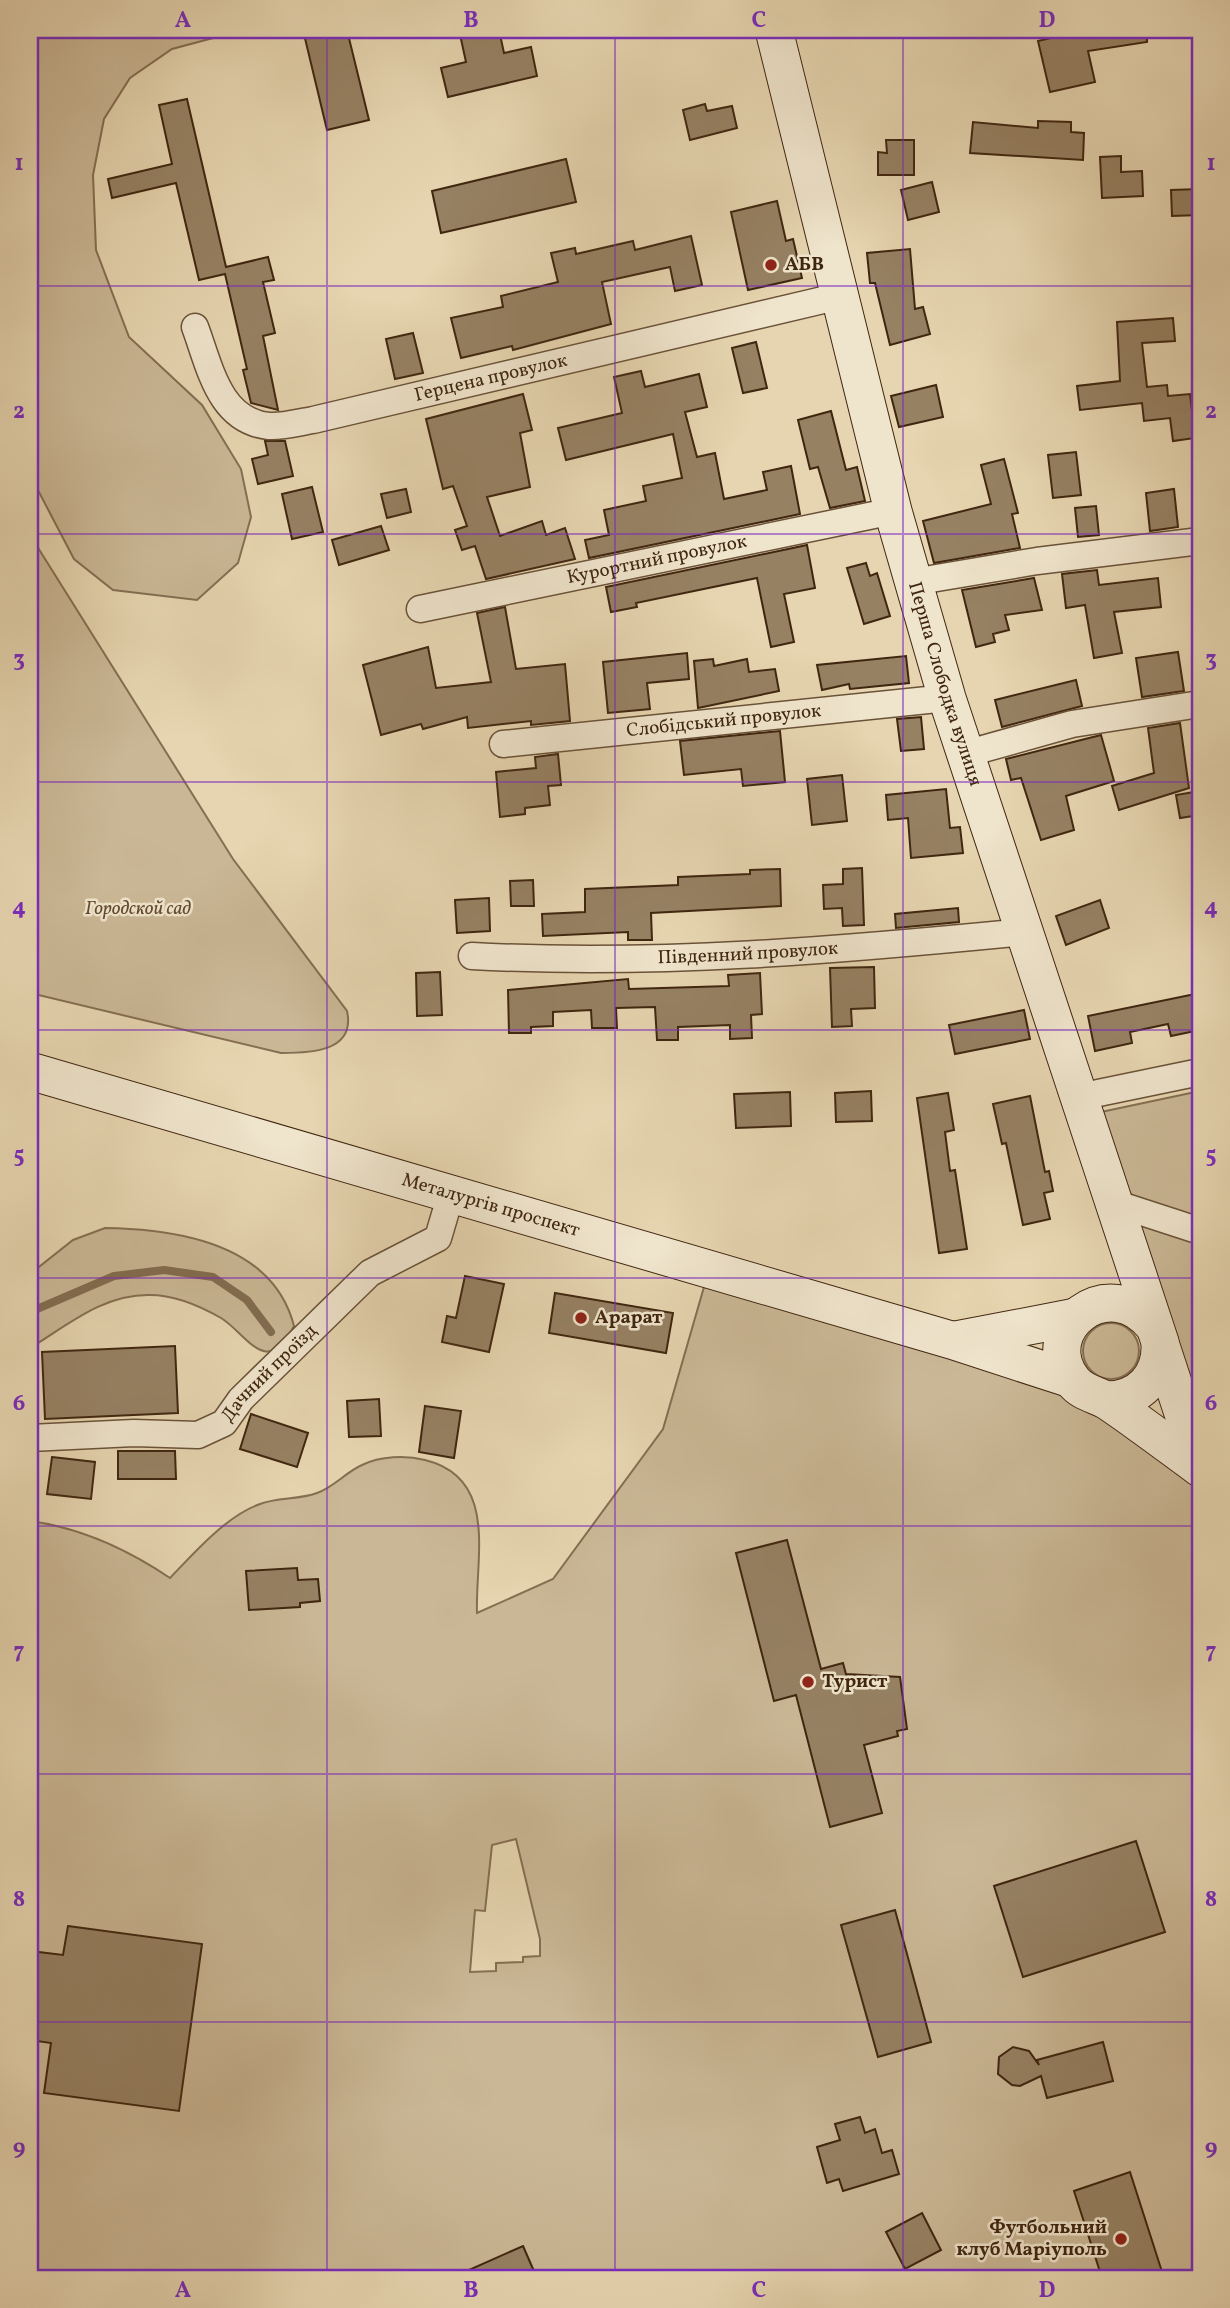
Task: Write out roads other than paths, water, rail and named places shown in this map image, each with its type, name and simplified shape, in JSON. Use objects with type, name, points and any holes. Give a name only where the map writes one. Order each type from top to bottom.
[{"type":"street","name":"Перша Слободка вулиця","points":[[774,30],[893,511],[947,698],[1200,1466]]},
{"type":"street","name":"Герцена провулок","points":[[195,327],[220,396],[242,419],[270,426],[313,420],[840,296]]},
{"type":"street","name":"Курортний провулок","points":[[420,609],[893,511]]},
{"type":"street","points":[[913,582],[1037,561],[1200,541]]},
{"type":"street","name":"Слобідський провулок","points":[[503,744],[947,698]]},
{"type":"street","points":[[965,754],[1072,723],[1200,704]]},
{"type":"street","name":"Південний провулок","points":[[472,956],[573,961],[814,953],[1024,932]]},
{"type":"street","name":"Металургів проспект","points":[[30,1071],[951,1340],[1071,1379]]},
{"type":"street","points":[[1079,1097],[1200,1072]]},
{"type":"street","name":"Дачний проїзд","points":[[30,1438],[134,1433],[198,1435],[224,1423],[241,1399],[370,1273],[438,1238],[451,1194]]},
{"type":"street","points":[[1114,1203],[1200,1231]]},
{"type":"street","points":[[1132,1259],[1063,1343],[1063,1362],[1071,1379],[1086,1393],[1105,1400],[1200,1466]]},
{"type":"street","points":[[951,1340],[1127,1304],[1138,1309],[1157,1334],[1159,1362],[1151,1381],[1126,1398],[1105,1400]]},
{"type":"waterway","points":[[30,1312],[114,1276],[164,1270],[213,1277],[247,1300],[271,1332]]},
{"type":"place","name":"АБВ","points":[[771,265]]},
{"type":"place","name":"Арарат","points":[[581,1318]]},
{"type":"place","name":"Турист","points":[[808,1682]]},
{"type":"place","name":"Футбольний клуб Маріуполь","points":[[1121,2239]]},
{"type":"park label","name":"Городской сад","points":[[138,909]]}]
